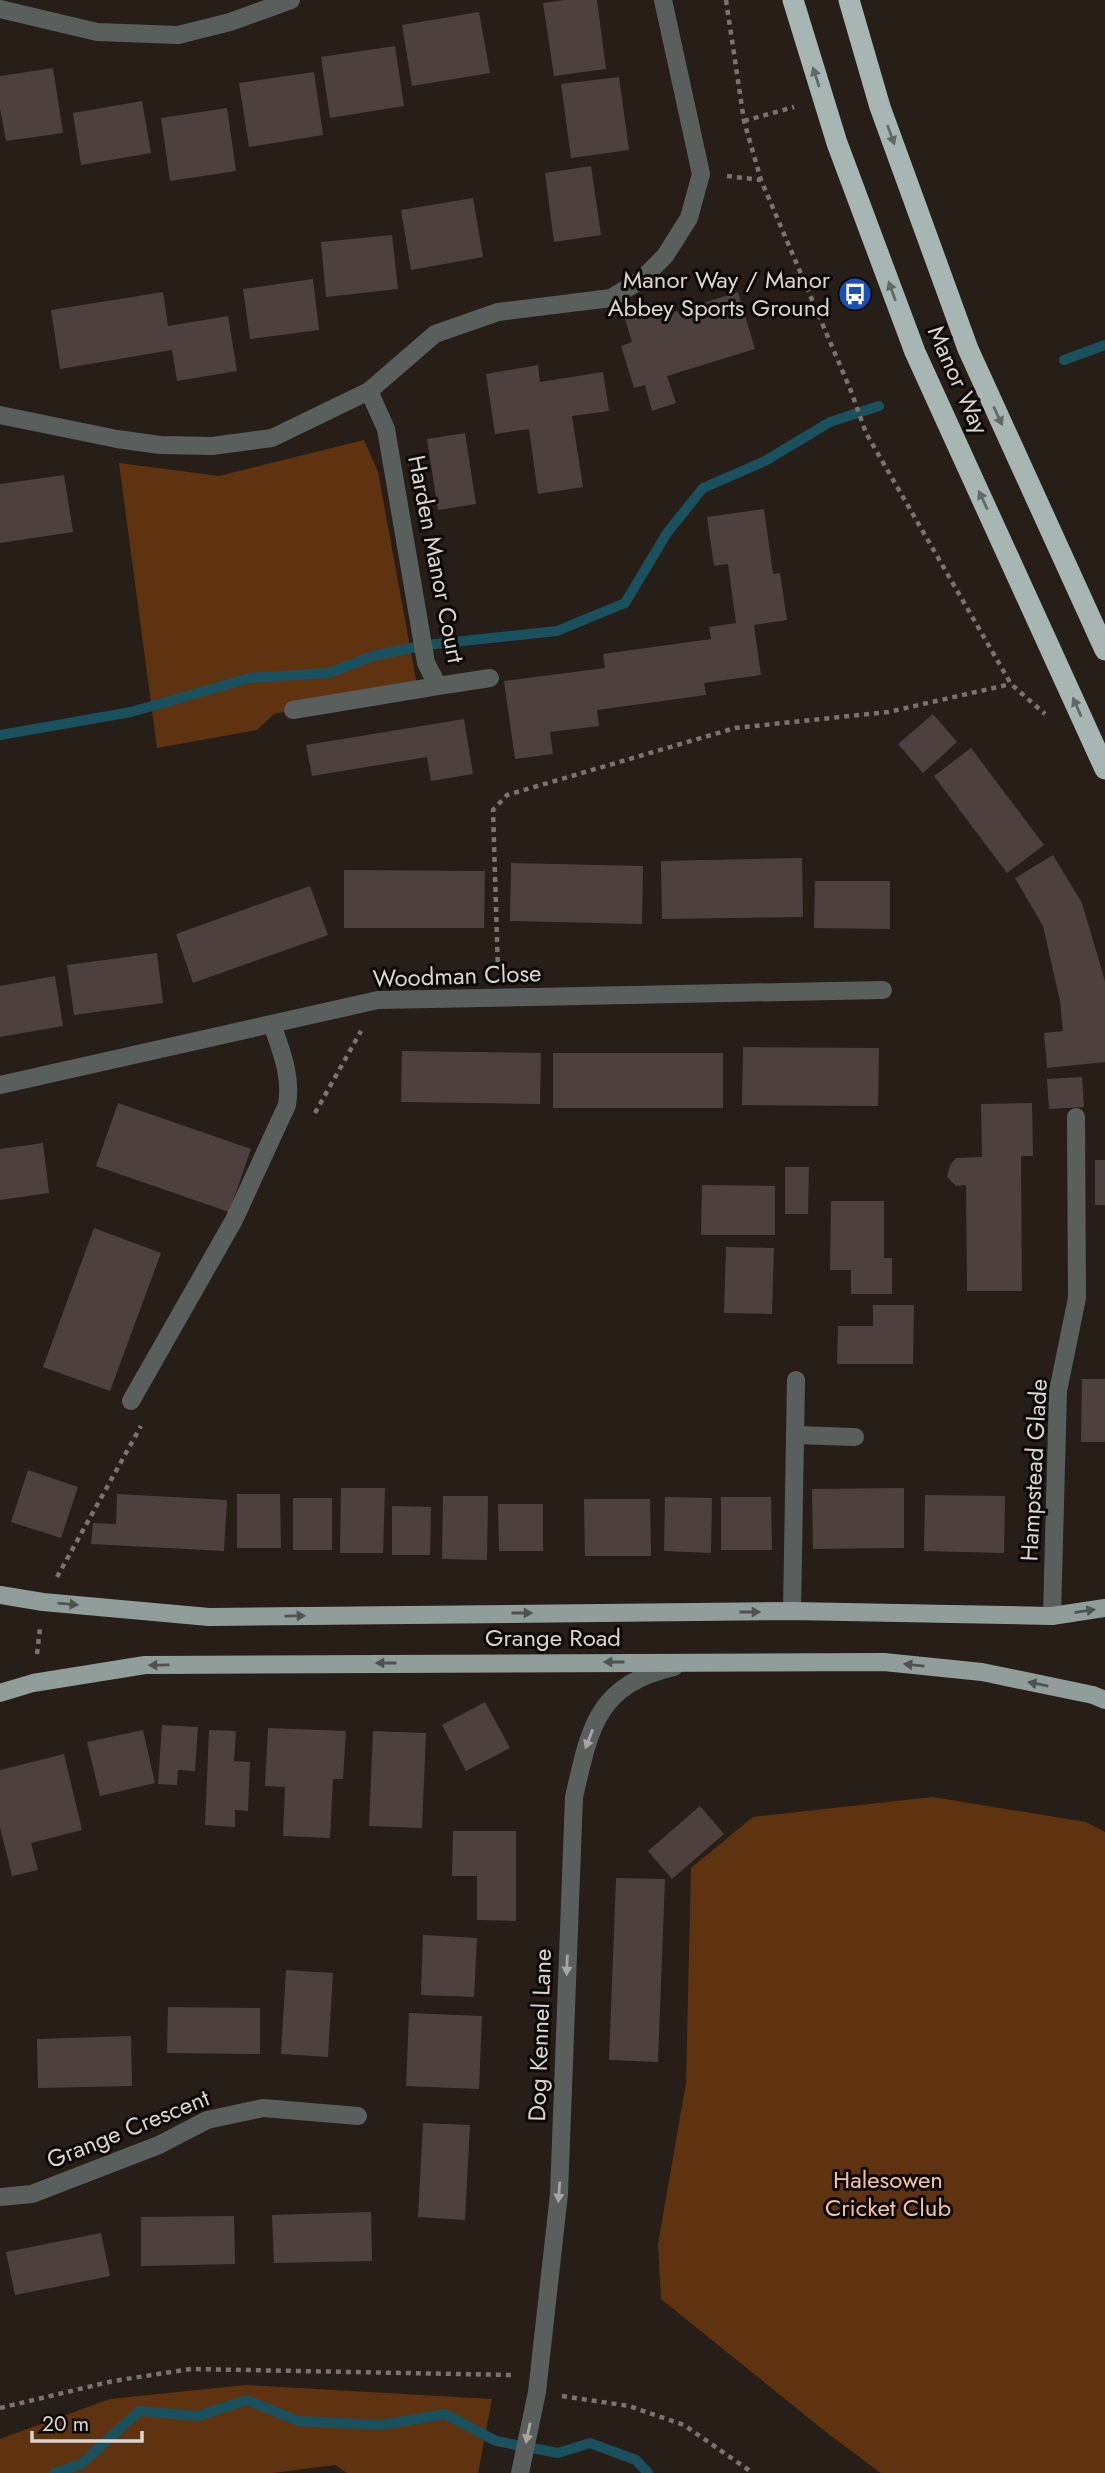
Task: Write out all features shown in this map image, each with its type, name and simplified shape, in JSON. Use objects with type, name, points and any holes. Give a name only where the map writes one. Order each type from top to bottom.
[{"type":"highway","name":"Manor Way","points":[[793,0],[837,143],[915,352],[1105,769]]},
{"type":"highway","name":"Manor Way","points":[[849,0],[880,107],[968,349],[1105,650]]},
{"type":"main road","name":"Grange Road","points":[[0,1595],[43,1602],[208,1617],[792,1611],[1052,1616],[1105,1608]]},
{"type":"main road","name":"Grange Road","points":[[0,1693],[33,1683],[145,1665],[884,1662],[982,1672],[1093,1695],[1105,1700]]},
{"type":"street","points":[[0,9],[97,32],[178,35],[230,22],[291,0]]},
{"type":"street","points":[[0,415],[160,445],[212,446],[272,438],[369,391],[435,334],[498,312],[611,298],[641,280],[665,256],[689,218],[701,174],[663,0]]},
{"type":"street","name":"Harden Manor Court","points":[[369,391],[386,429],[426,663],[438,686],[490,678]]},
{"type":"street","points":[[293,710],[438,686]]},
{"type":"street","name":"Woodman Close","points":[[0,1085],[378,1000],[883,990]]},
{"type":"street","points":[[131,1401],[234,1220],[287,1105],[288,1075],[272,1024]]},
{"type":"street","name":"Hampstead Glade","points":[[1052,1616],[1058,1391],[1077,1298],[1076,1117]]},
{"type":"street","points":[[792,1611],[796,1380]]},
{"type":"street","points":[[795,1435],[855,1437]]},
{"type":"street","name":"Dog Kennel Lane","points":[[520,2473],[537,2392],[559,2194],[574,1797],[586,1745],[600,1713],[618,1690],[653,1672],[696,1661]]},
{"type":"street","name":"Grange Crescent","points":[[0,2197],[32,2194],[159,2144],[206,2120],[263,2108],[358,2116]]},
{"type":"path","points":[[499,998],[493,810],[507,795],[735,728],[888,712],[1011,684],[866,433],[851,391],[761,180],[744,121],[726,0]]},
{"type":"path","points":[[744,121],[794,107]]},
{"type":"path","points":[[0,2407],[113,2381],[191,2369],[514,2375],[541,2349]]},
{"type":"path","points":[[537,2392],[629,2406],[684,2425],[753,2473]]},
{"type":"green space","points":[[364,440],[378,472],[417,685],[274,714],[257,730],[157,748],[119,463],[219,476]]},
{"type":"green space","name":"Halesowen Cricket Club","points":[[933,1797],[1086,1822],[1105,1832],[1105,2473],[881,2473],[661,2299],[658,2244],[686,2083],[691,1868],[753,1817]]},
{"type":"green space","points":[[246,2385],[492,2399],[478,2473],[347,2473],[335,2465],[272,2473],[0,2473],[0,2439],[110,2399]]},
{"type":"building","points":[[597,0],[606,69],[554,76],[543,3]]},
{"type":"building","points":[[479,12],[490,73],[412,86],[402,25]]},
{"type":"building","points":[[395,46],[404,106],[330,118],[321,57]]},
{"type":"building","points":[[53,68],[63,133],[6,141],[0,108],[0,76]]},
{"type":"building","points":[[314,72],[323,135],[249,147],[239,83]]},
{"type":"building","points":[[619,77],[629,150],[571,158],[561,84]]},
{"type":"building","points":[[142,101],[151,153],[81,165],[73,113]]},
{"type":"building","points":[[227,108],[236,171],[170,181],[161,118]]},
{"type":"building","points":[[591,166],[601,235],[554,242],[545,173]]},
{"type":"building","points":[[473,198],[483,257],[411,270],[401,210]]},
{"type":"building","points":[[392,235],[398,289],[326,297],[321,242]]},
{"type":"building","points":[[313,279],[319,330],[250,339],[243,289]]},
{"type":"building","points":[[163,292],[168,326],[228,316],[237,371],[177,381],[172,350],[60,369],[51,310]]},
{"type":"building","points":[[738,292],[755,349],[667,376],[676,403],[652,411],[645,385],[634,388],[621,346],[632,342],[625,319],[670,305],[672,313]]},
{"type":"building","points":[[538,365],[540,382],[603,372],[609,411],[572,416],[583,487],[538,494],[529,429],[495,434],[486,374]]},
{"type":"building","points":[[465,433],[476,504],[438,510],[427,439]]},
{"type":"building","points":[[64,475],[73,532],[0,543],[0,484]]},
{"type":"building","points":[[764,509],[773,574],[780,573],[787,620],[754,625],[761,675],[704,683],[706,695],[597,710],[599,726],[550,732],[553,754],[515,759],[504,681],[605,668],[603,654],[711,639],[709,627],[736,623],[728,564],[714,566],[707,517]]},
{"type":"building","points":[[933,714],[957,742],[923,773],[898,744]]},
{"type":"building","points":[[464,719],[473,774],[431,781],[427,757],[312,776],[306,745]]},
{"type":"building","points":[[971,748],[1044,845],[1007,873],[934,776]]},
{"type":"building","points":[[1053,855],[1082,903],[1105,981],[1105,1062],[1047,1068],[1044,1033],[1063,1031],[1060,1001],[1043,926],[1015,878]]},
{"type":"building","points":[[802,858],[803,917],[662,919],[661,861]]},
{"type":"building","points":[[511,863],[643,866],[642,924],[510,921]]},
{"type":"building","points":[[344,870],[485,871],[484,928],[344,928]]},
{"type":"building","points":[[815,881],[890,881],[890,929],[814,928]]},
{"type":"building","points":[[310,886],[328,935],[193,983],[176,934]]},
{"type":"building","points":[[157,953],[163,1003],[74,1015],[67,965]]},
{"type":"building","points":[[55,976],[63,1026],[0,1037],[0,986]]},
{"type":"building","points":[[743,1047],[879,1048],[878,1106],[742,1105]]},
{"type":"building","points":[[402,1051],[541,1053],[540,1104],[401,1102]]},
{"type":"building","points":[[553,1053],[723,1053],[723,1108],[553,1108]]},
{"type":"building","points":[[1082,1077],[1084,1107],[1049,1109],[1047,1079]]},
{"type":"building","points":[[118,1103],[251,1149],[229,1212],[96,1166]]},
{"type":"building","points":[[1032,1103],[1033,1156],[1021,1156],[1022,1291],[967,1291],[966,1185],[956,1186],[947,1177],[950,1165],[956,1158],[982,1157],[981,1104]]},
{"type":"building","points":[[43,1143],[49,1193],[0,1200],[0,1149]]},
{"type":"building","points":[[1095,1160],[1105,1160],[1105,1205],[1095,1205]]},
{"type":"building","points":[[785,1167],[809,1167],[808,1214],[785,1214]]},
{"type":"building","points":[[702,1185],[775,1186],[775,1235],[701,1235]]},
{"type":"building","points":[[831,1201],[884,1201],[884,1258],[892,1258],[892,1294],[851,1294],[851,1270],[830,1270]]},
{"type":"building","points":[[94,1228],[161,1253],[110,1391],[43,1367]]},
{"type":"building","points":[[726,1247],[774,1248],[772,1314],[724,1313]]},
{"type":"building","points":[[873,1305],[914,1305],[913,1364],[837,1364],[838,1326],[873,1326]]},
{"type":"building","points":[[1082,1379],[1105,1379],[1105,1442],[1081,1442]]},
{"type":"building","points":[[28,1470],[78,1487],[61,1538],[11,1522]]},
{"type":"building","points":[[341,1488],[385,1488],[383,1553],[340,1553]]},
{"type":"building","points":[[904,1488],[904,1548],[813,1549],[812,1489]]},
{"type":"building","points":[[117,1494],[227,1500],[224,1551],[91,1544],[93,1523],[116,1524]]},
{"type":"building","points":[[237,1494],[280,1494],[281,1548],[237,1548]]},
{"type":"building","points":[[925,1495],[1005,1496],[1004,1553],[924,1551]]},
{"type":"building","points":[[443,1496],[488,1496],[487,1560],[442,1559]]},
{"type":"building","points":[[665,1497],[712,1498],[711,1553],[664,1551]]},
{"type":"building","points":[[721,1497],[771,1497],[772,1550],[721,1550]]},
{"type":"building","points":[[293,1498],[332,1498],[332,1550],[293,1550]]},
{"type":"building","points":[[584,1499],[650,1499],[651,1556],[585,1556]]},
{"type":"building","points":[[498,1504],[543,1504],[543,1551],[499,1551]]},
{"type":"building","points":[[392,1506],[431,1507],[430,1555],[392,1555]]},
{"type":"building","points":[[485,1702],[510,1748],[466,1771],[442,1725]]},
{"type":"building","points":[[162,1725],[198,1727],[195,1771],[178,1770],[177,1785],[158,1784]]},
{"type":"building","points":[[268,1728],[346,1731],[343,1779],[333,1779],[330,1838],[283,1836],[285,1787],[265,1786]]},
{"type":"building","points":[[143,1730],[155,1783],[100,1796],[87,1742]]},
{"type":"building","points":[[209,1730],[236,1731],[234,1761],[250,1762],[248,1811],[235,1810],[235,1827],[205,1825]]},
{"type":"building","points":[[373,1731],[426,1733],[422,1828],[369,1826]]},
{"type":"building","points":[[64,1754],[82,1830],[31,1843],[38,1870],[12,1876],[0,1827],[0,1770]]},
{"type":"building","points":[[700,1806],[724,1834],[672,1879],[648,1851]]},
{"type":"building","points":[[453,1831],[516,1831],[516,1921],[477,1920],[477,1876],[452,1876]]},
{"type":"building","points":[[616,1878],[665,1879],[658,2062],[609,2060]]},
{"type":"building","points":[[423,1935],[477,1938],[474,1997],[421,1995]]},
{"type":"building","points":[[286,1970],[333,1973],[328,2057],[281,2054]]},
{"type":"building","points":[[168,2007],[260,2008],[260,2054],[167,2053]]},
{"type":"building","points":[[409,2013],[482,2016],[479,2089],[406,2086]]},
{"type":"building","points":[[131,2036],[132,2086],[38,2088],[37,2039]]},
{"type":"building","points":[[423,2123],[470,2125],[465,2220],[418,2217]]},
{"type":"building","points":[[371,2212],[372,2261],[274,2263],[272,2215]]},
{"type":"building","points":[[234,2216],[235,2264],[141,2266],[141,2217]]},
{"type":"building","points":[[101,2233],[110,2276],[15,2295],[6,2252]]},
{"type":"waterway","points":[[1064,360],[1105,345]]},
{"type":"waterway","points":[[0,735],[131,712],[250,678],[329,673],[373,656],[426,645],[557,631],[625,603],[667,533],[703,488],[765,461],[830,422],[879,406]]},
{"type":"waterway","points":[[54,2473],[81,2464],[139,2411],[198,2416],[247,2400],[298,2421],[382,2425],[445,2414],[496,2441],[558,2453],[590,2443],[636,2460],[648,2473]]},
{"type":"place","name":"Manor Way / Manor Abbey Sports Ground","points":[[855,294]]}]
